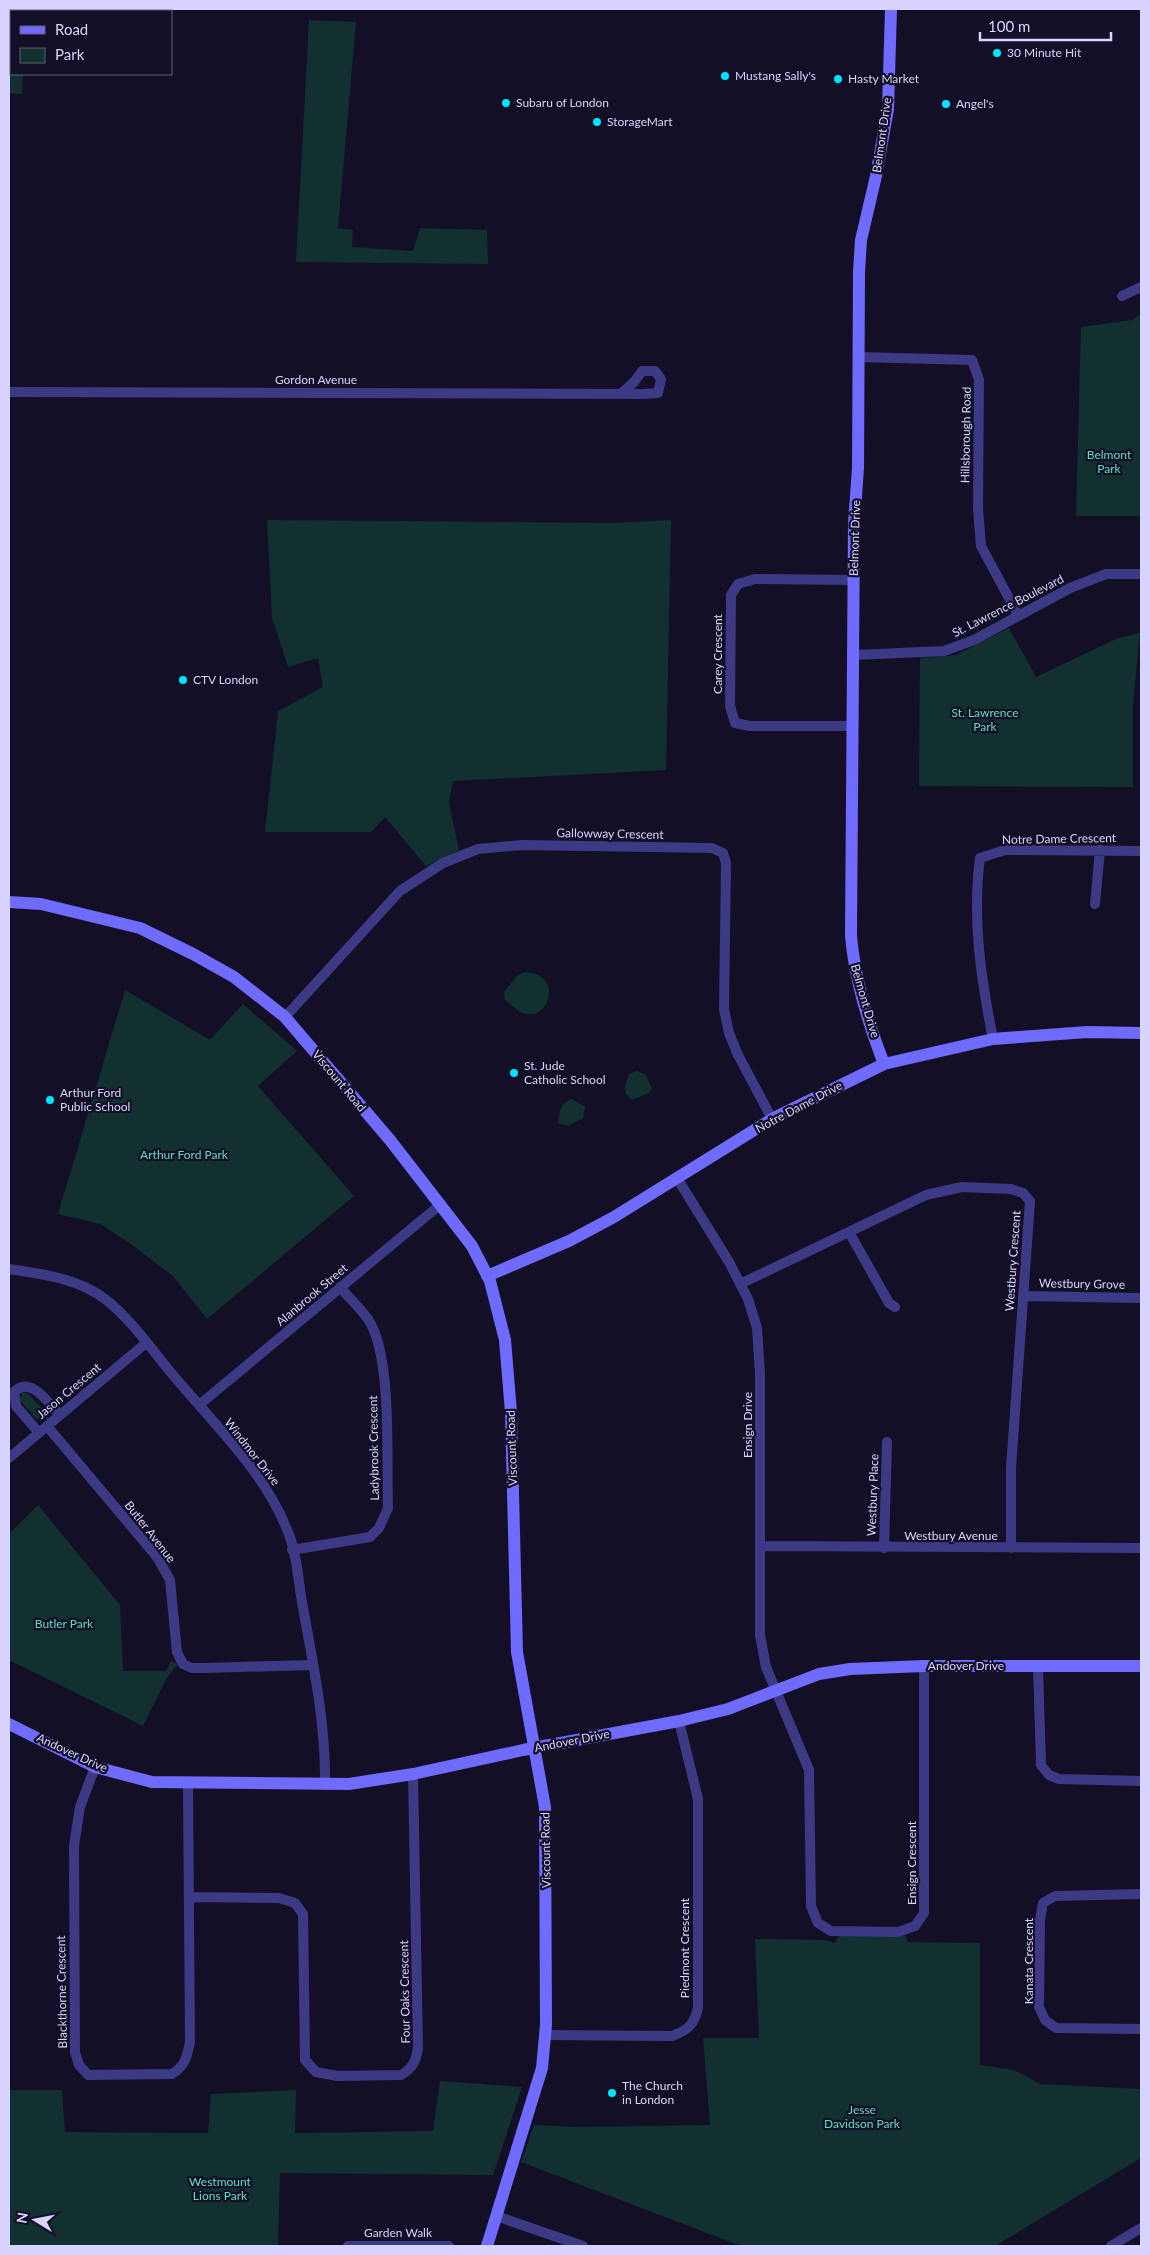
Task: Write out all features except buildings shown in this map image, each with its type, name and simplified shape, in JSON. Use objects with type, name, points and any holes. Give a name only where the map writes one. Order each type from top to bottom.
[{"type":"street","name":"Belmont Drive","points":[[884,1064],[866,1016],[854,967],[851,936],[854,524],[858,468],[861,240],[876,176],[888,109],[891,9]]},
{"type":"street","points":[[1122,296],[1141,287]]},
{"type":"street","name":"Hillsborough Road","points":[[859,357],[972,360],[979,380],[978,509],[981,546],[1018,615]]},
{"type":"street","name":"Gordon Avenue","points":[[9,392],[622,392]]},
{"type":"street","name":"St. Lawrence Boulevard","points":[[854,655],[944,651],[974,640],[1070,588],[1106,574],[1141,574]]},
{"type":"street","name":"Carey Crescent","points":[[853,726],[750,726],[735,723],[730,706],[730,614],[731,595],[738,584],[755,579],[854,580]]},
{"type":"street","name":"Gallowway Crescent","points":[[285,1017],[400,891],[443,863],[478,849],[522,845],[712,848],[722,853],[726,863],[724,1009],[729,1033],[738,1055],[772,1119]]},
{"type":"street","name":"Notre Dame Crescent","points":[[994,1039],[980,969],[978,933],[980,858],[1006,850],[1141,851]]},
{"type":"street","points":[[1095,904],[1100,850]]},
{"type":"street","name":"Viscount Road","points":[[9,902],[41,904],[140,928],[234,977],[285,1017],[441,1204],[472,1246],[487,1276],[505,1340],[511,1412],[517,1652],[536,1748],[545,1806],[545,2035],[542,2068],[487,2246]]},
{"type":"street","name":"Notre Dame Drive","points":[[487,1276],[569,1241],[614,1217],[772,1119],[884,1064],[994,1039],[1087,1032],[1141,1032]]},
{"type":"street","name":"Ensign Drive","points":[[677,1178],[740,1284],[748,1299],[757,1328],[760,1375],[760,1635],[766,1667],[778,1691]]},
{"type":"street","name":"Westbury Crescent","points":[[740,1284],[926,1195],[962,1188],[1011,1189],[1024,1193],[1030,1201],[1011,1468],[1011,1548]]},
{"type":"street","name":"Alanbrook Street","points":[[199,1405],[441,1204]]},
{"type":"street","points":[[849,1232],[889,1303],[895,1307]]},
{"type":"street","name":"Windmor Drive","points":[[9,1269],[49,1275],[82,1286],[105,1299],[199,1405],[273,1498],[289,1534],[323,1717],[326,1751],[325,1785]]},
{"type":"street","name":"Ladybrook Crescent","points":[[292,1550],[370,1537],[379,1528],[388,1508],[384,1368],[377,1338],[368,1319],[340,1288]]},
{"type":"street","name":"Westbury Grove","points":[[1023,1296],[1141,1298]]},
{"type":"street","name":"Jason Crescent","points":[[9,1458],[146,1343]]},
{"type":"street","points":[[38,1433],[16,1406],[14,1392],[19,1387],[27,1385],[35,1389],[60,1415]]},
{"type":"street","name":"Butler Avenue","points":[[47,1426],[157,1558],[170,1580],[177,1652],[183,1664],[192,1668],[313,1665]]},
{"type":"street","name":"Westbury Place","points":[[884,1548],[887,1442]]},
{"type":"street","name":"Westbury Avenue","points":[[760,1546],[1141,1548]]},
{"type":"street","name":"Andover Drive","points":[[9,1724],[95,1767],[152,1782],[188,1784],[349,1784],[413,1774],[679,1721],[728,1709],[819,1674],[850,1669],[924,1666],[1141,1666]]},
{"type":"street","name":"Ensign Crescent","points":[[778,1691],[809,1770],[811,1906],[818,1923],[831,1931],[898,1932],[915,1926],[924,1913],[924,1666]]},
{"type":"street","points":[[1038,1666],[1040,1765],[1049,1775],[1059,1778],[1141,1781]]},
{"type":"street","name":"Piedmont Crescent","points":[[545,2035],[672,2036],[688,2030],[695,2020],[698,2008],[698,1800],[679,1721]]},
{"type":"street","name":"Blackthorne Crescent","points":[[95,1767],[80,1807],[74,1846],[75,2052],[79,2065],[88,2075],[172,2074],[181,2068],[187,2058],[190,2042],[188,1784]]},
{"type":"street","name":"Four Oaks Crescent","points":[[189,1896],[279,1898],[295,1903],[303,1914],[305,2060],[316,2072],[336,2076],[401,2075],[416,2062],[418,2048],[413,1774]]},
{"type":"street","name":"Kanata Crescent","points":[[1141,1894],[1055,1896],[1044,1903],[1040,1920],[1040,2007],[1045,2020],[1056,2028],[1141,2029]]},
{"type":"street","points":[[496,2216],[583,2246]]},
{"type":"street","points":[[1110,2246],[1141,2228]]},
{"type":"street","name":"Garden Walk","points":[[348,2246],[364,2244],[448,2246]]},
{"type":"green space","points":[[10,18],[10,75],[23,75],[22,94],[9,93]]},
{"type":"green space","points":[[309,20],[356,22],[338,228],[353,230],[352,247],[413,251],[420,228],[487,230],[488,264],[296,262]]},
{"type":"green space","name":"Belmont Park","points":[[1141,314],[1141,516],[1076,516],[1081,327],[1132,320]]},
{"type":"green space","points":[[267,520],[612,523],[671,520],[666,770],[453,781],[449,803],[459,850],[426,866],[385,817],[371,832],[265,832],[278,711],[323,687],[318,658],[288,667],[272,618]]},
{"type":"green space","name":"St. Lawrence Park","points":[[1009,628],[1036,677],[1118,638],[1140,633],[1133,704],[1133,787],[919,786],[920,658],[956,655]]},
{"type":"green space","points":[[525,972],[538,975],[546,981],[549,990],[545,1006],[538,1012],[530,1014],[520,1012],[505,1000],[504,992],[517,976]]},
{"type":"green space","name":"Arthur Ford Park","points":[[125,990],[210,1040],[243,1004],[297,1051],[258,1086],[354,1196],[207,1319],[173,1276],[128,1242],[100,1224],[58,1214]]},
{"type":"green space","points":[[637,1071],[645,1074],[652,1088],[649,1093],[632,1100],[626,1094],[625,1087],[629,1074]]},
{"type":"green space","points":[[572,1099],[585,1107],[583,1118],[567,1126],[558,1123],[563,1105]]},
{"type":"green space","points":[[22,1392],[29,1394],[44,1411],[43,1418],[36,1419],[20,1400]]},
{"type":"green space","name":"Butler Park","points":[[38,1505],[120,1605],[123,1671],[166,1671],[171,1661],[178,1664],[166,1679],[143,1726],[9,1660],[9,1534]]},
{"type":"green space","name":"Jesse Davidson Park","points":[[839,1936],[905,1936],[908,1942],[980,1943],[980,2065],[1014,2070],[1040,2084],[1141,2089],[1141,2158],[995,2246],[741,2246],[521,2162],[534,2125],[577,2127],[710,2125],[703,2038],[759,2038],[755,1939],[825,1940],[834,1943]]},
{"type":"green space","name":"Westmount Lions Park","points":[[440,2081],[522,2087],[493,2175],[280,2173],[278,2246],[9,2246],[9,2090],[62,2090],[65,2132],[208,2133],[211,2094],[296,2090],[295,2133],[433,2131]]},
{"type":"place","name":"30 Minute Hit","points":[[997,53]]},
{"type":"place","name":"Mustang Sally's","points":[[725,76]]},
{"type":"place","name":"Hasty Market","points":[[838,79]]},
{"type":"place","name":"Subaru of London","points":[[506,103]]},
{"type":"place","name":"Angel's","points":[[946,104]]},
{"type":"place","name":"StorageMart","points":[[597,122]]},
{"type":"place","name":"CTV London","points":[[183,680]]},
{"type":"place","name":"St. Jude Catholic School","points":[[514,1073]]},
{"type":"place","name":"Arthur Ford Public School","points":[[50,1100]]},
{"type":"place","name":"The Church in London","points":[[612,2093]]}]
